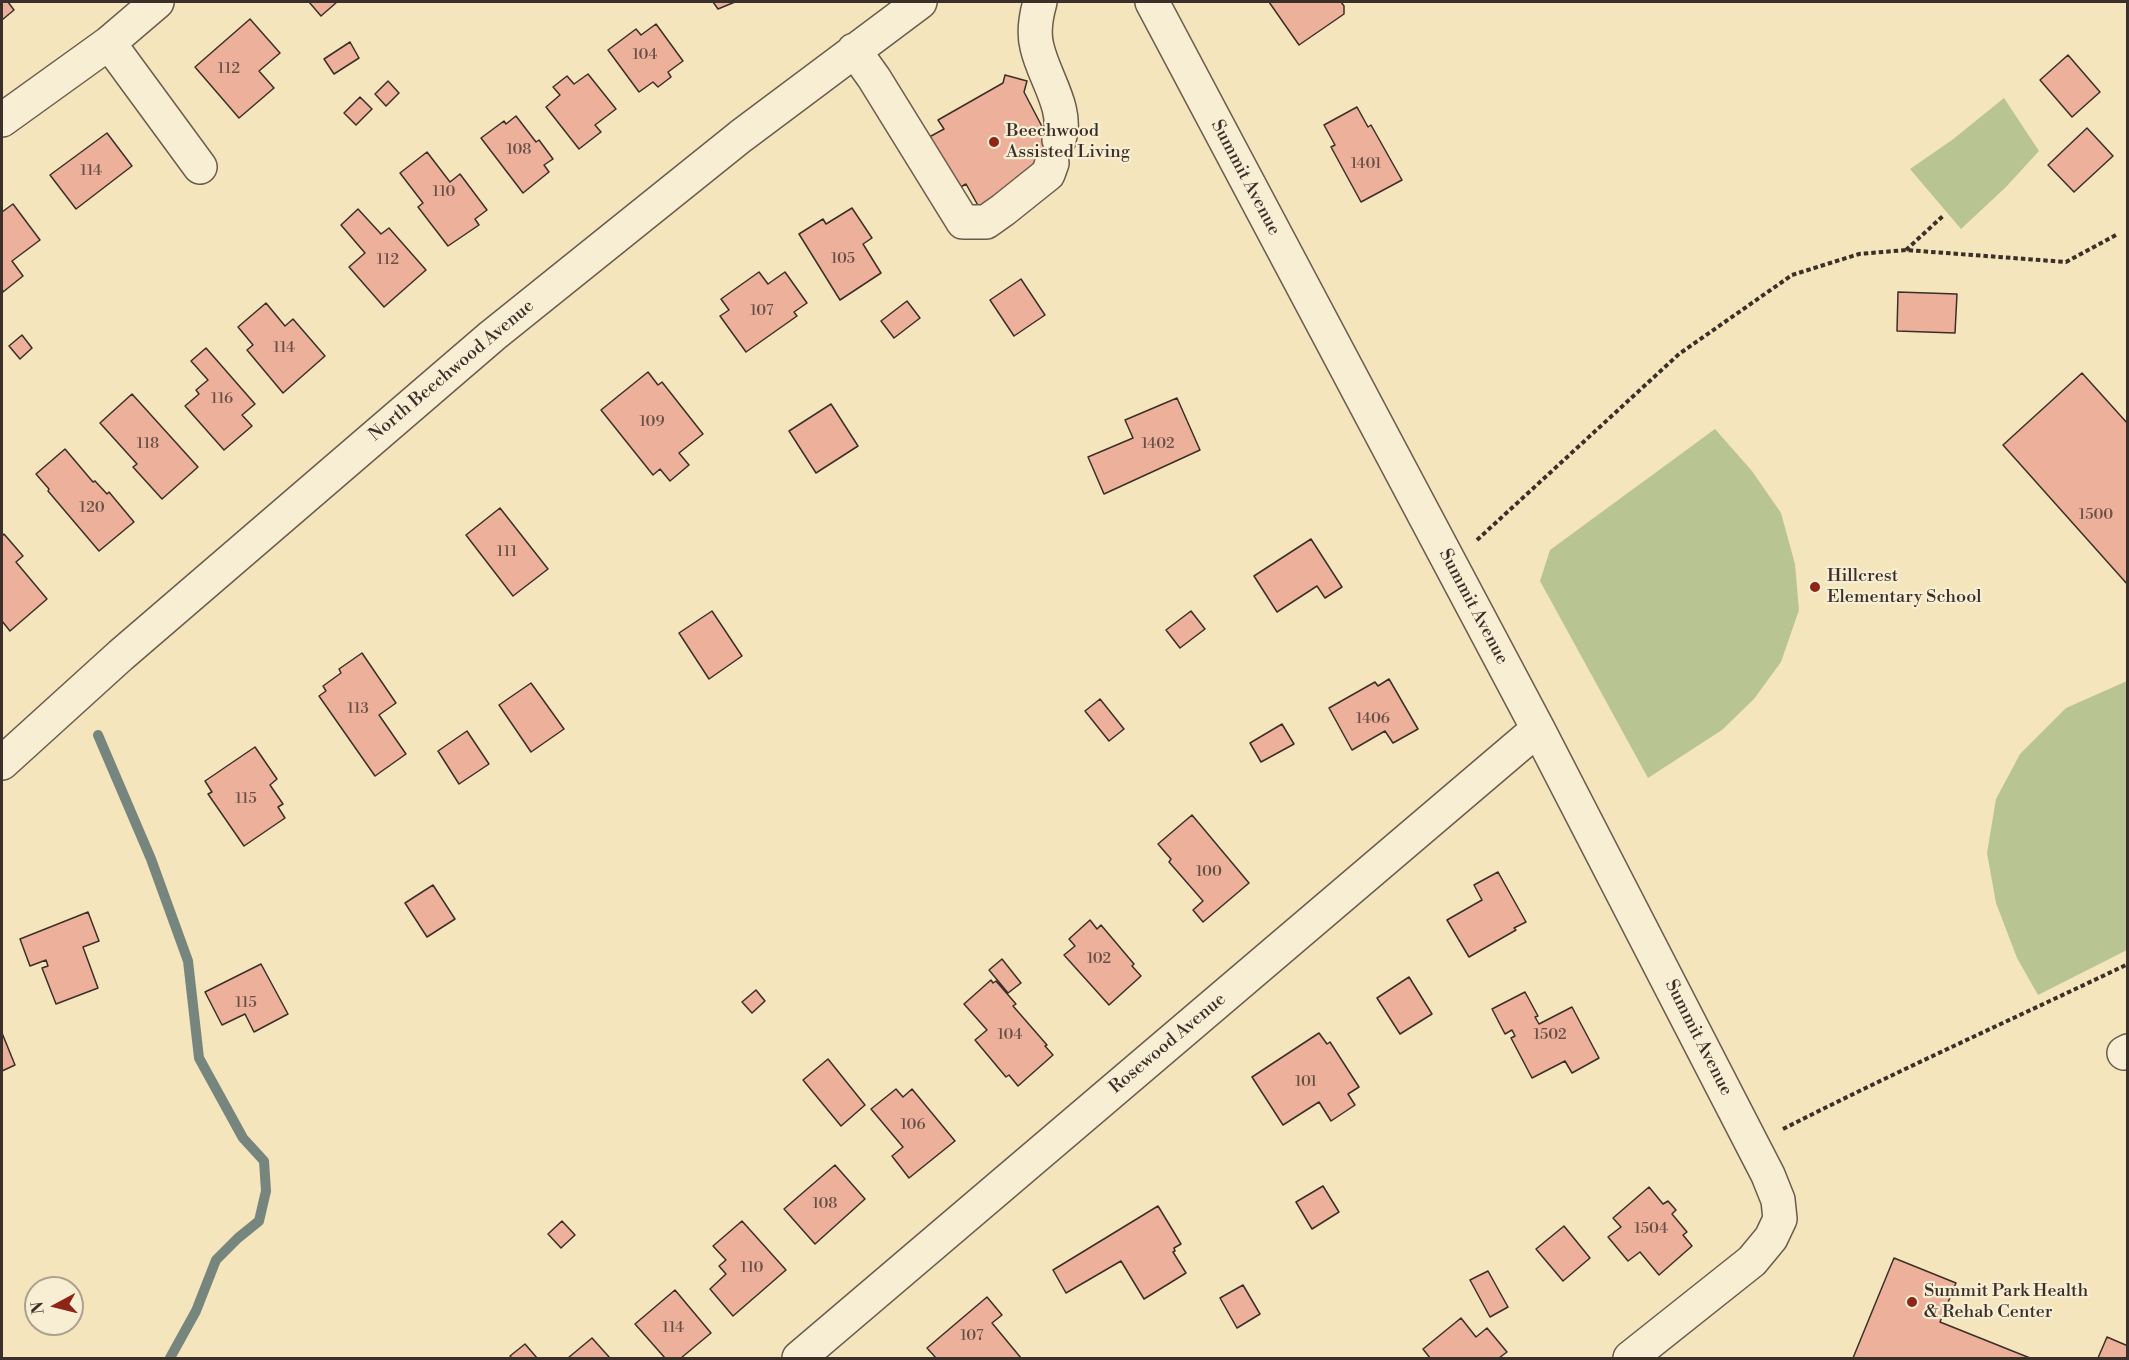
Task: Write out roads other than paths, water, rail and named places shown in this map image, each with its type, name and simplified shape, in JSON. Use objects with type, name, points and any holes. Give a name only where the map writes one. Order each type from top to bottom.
[{"type":"street","points":[[2,120],[109,43],[157,2]]},
{"type":"street","name":"North Beechwood Avenue","points":[[2,763],[121,655],[492,336],[741,136],[920,2]]},
{"type":"street","points":[[854,50],[874,78],[963,222],[986,222],[1048,174],[1062,131],[1057,98],[1045,74],[1036,45],[1036,18],[1040,2]]},
{"type":"street","name":"Summit Avenue","points":[[1152,2],[1538,729],[1768,1175],[1778,1200],[1780,1219],[1771,1238],[1752,1261],[1630,1359]]},
{"type":"street","points":[[109,43],[200,167]]},
{"type":"street","name":"Rosewood Avenue","points":[[799,1359],[1538,729]]},
{"type":"waterway","points":[[98,735],[151,859],[188,961],[199,1058],[243,1138],[264,1161],[266,1191],[259,1221],[216,1260],[196,1311],[170,1358]]},
{"type":"place","name":"Beechwood Assisted Living","points":[[994,142]]},
{"type":"place","name":"Hillcrest Elementary School","points":[[1815,587]]},
{"type":"place","name":"Summit Park Health & Rehab Center","points":[[1912,1302]]}]
